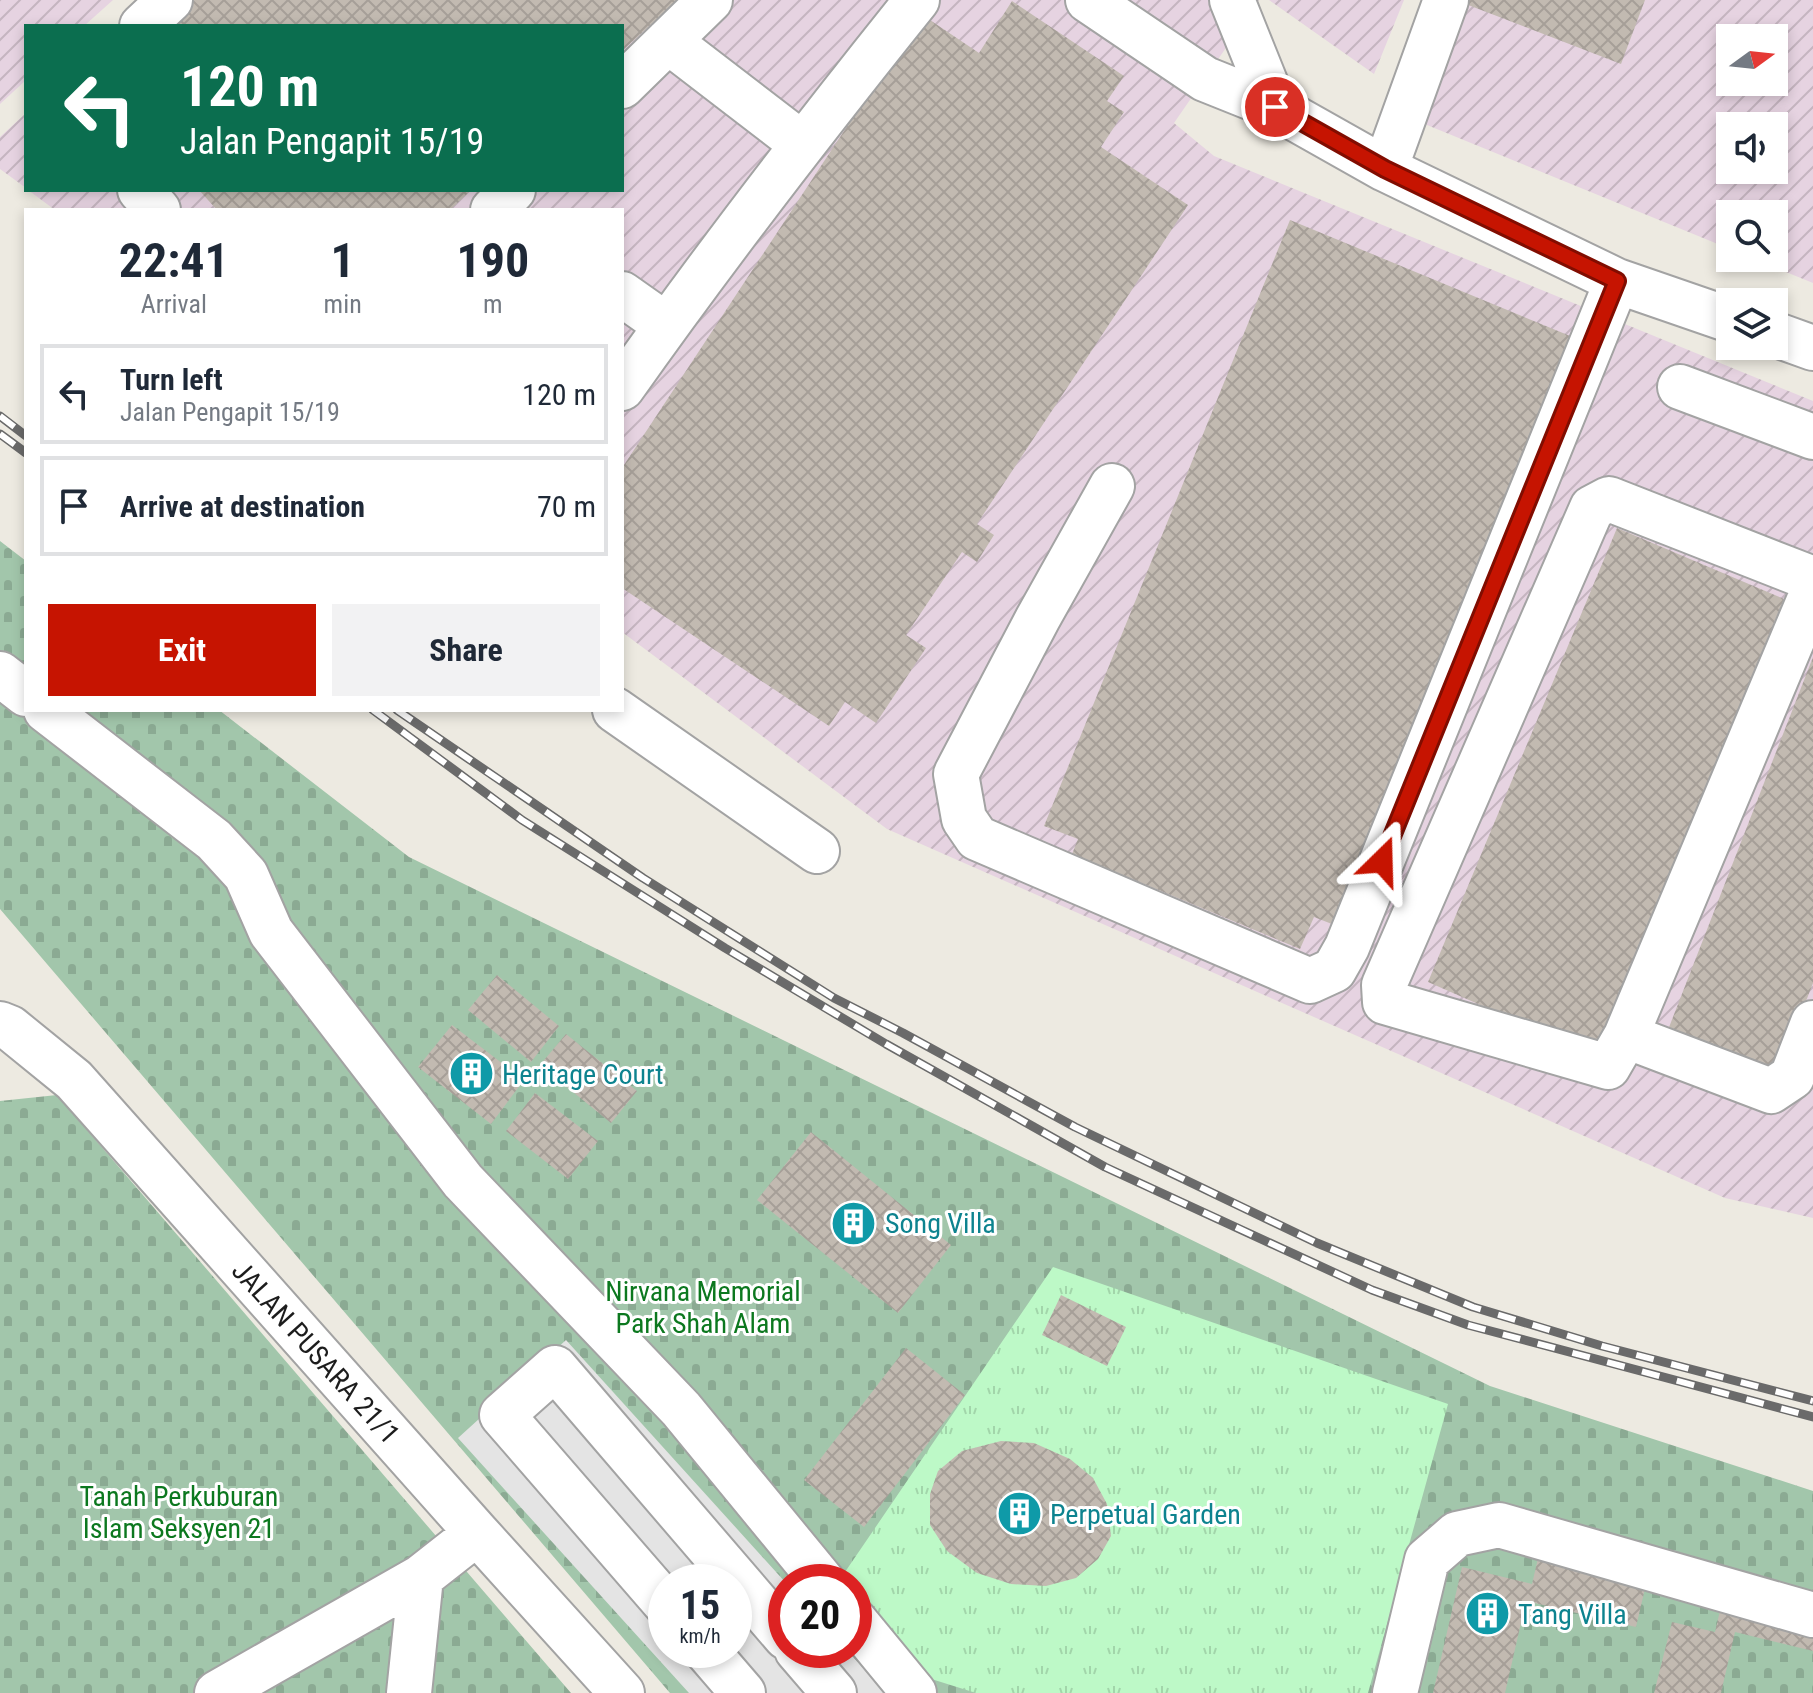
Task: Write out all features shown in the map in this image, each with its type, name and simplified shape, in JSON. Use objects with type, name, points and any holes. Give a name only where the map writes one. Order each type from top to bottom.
[{"type":"street","points":[[144,24],[170,0]]},
{"type":"street","points":[[624,84],[710,0]]},
{"type":"street","points":[[624,385],[802,144],[917,0]]},
{"type":"street","points":[[1088,0],[1205,79],[1275,107],[1385,169],[1617,281],[1716,315]]},
{"type":"street","points":[[1232,0],[1275,107]]},
{"type":"street","points":[[1385,169],[1446,0]]},
{"type":"street","points":[[668,41],[802,144]]},
{"type":"street","points":[[142,192],[156,208]]},
{"type":"street","points":[[1112,486],[956,774],[964,819],[977,838],[1310,981],[1334,970],[1347,947],[1617,281]]},
{"type":"street","points":[[624,295],[666,325]]},
{"type":"street","points":[[1788,339],[1813,348]]},
{"type":"street","points":[[1680,387],[1813,437]]},
{"type":"street","points":[[1813,579],[1609,499],[1592,508],[1384,985],[1385,1002],[1608,1067],[1626,1036],[1813,591]]},
{"type":"street","points":[[0,674],[24,692]]},
{"type":"street","points":[[49,712],[214,840],[246,875],[271,932],[463,1181],[681,1409],[808,1564]]},
{"type":"street","points":[[618,712],[817,851]]},
{"type":"street","points":[[1626,1036],[1771,1091],[1792,1077],[1813,1023]]},
{"type":"street","name":"JALAN PUSARA 21/1","points":[[0,1024],[10,1028],[74,1080],[622,1693]]},
{"type":"street","points":[[648,1583],[502,1415],[555,1368],[723,1564]]},
{"type":"street","points":[[1395,1693],[1427,1560],[1457,1534],[1499,1525],[1813,1615]]},
{"type":"street","points":[[217,1693],[421,1577],[477,1533]]},
{"type":"street","points":[[409,1693],[421,1577]]},
{"type":"street","points":[[752,1597],[768,1616]]},
{"type":"street","points":[[872,1643],[912,1693]]},
{"type":"street","points":[[721,1668],[743,1693]]},
{"type":"street","points":[[812,1668],[834,1693]]},
{"type":"shaded area","points":[[0,0],[113,0],[86,24],[24,24],[24,82],[0,104]]},
{"type":"shaded area","points":[[148,0],[1259,0],[1174,123],[1214,156],[1813,401],[1813,1218],[1725,1198],[887,829],[624,633],[624,208],[52,208],[31,192],[624,192],[624,24],[122,24]]},
{"type":"shaded area","points":[[1269,0],[1404,0],[1374,74]]},
{"type":"shaded area","points":[[1429,0],[1813,0],[1813,283],[1786,272],[1788,200],[1716,200],[1716,243],[1405,116]]},
{"type":"shaded area","points":[[24,115],[24,187],[0,169],[0,137]]},
{"type":"shaded area","points":[[566,1340],[769,1564],[768,1668],[863,1668],[885,1693],[689,1693],[666,1668],[752,1668],[752,1564],[648,1564],[648,1648],[458,1438]]},
{"type":"green space","name":"Nirvana Memorial Park Shah Alam","points":[[0,541],[24,559],[24,712],[222,712],[409,857],[1490,1386],[1813,1491],[1813,1693],[670,1693],[649,1668],[752,1668],[752,1564],[648,1564],[648,1667],[0,909]]},
{"type":"green space","name":"Tanah Perkuburan Islam Seksyen 21","points":[[57,1095],[571,1693],[0,1693],[0,1101]]},
{"type":"green space","points":[[1053,1267],[1448,1404],[1368,1693],[976,1693],[925,1677],[872,1608],[872,1564],[850,1564]]},
{"type":"building","points":[[192,0],[678,0],[624,49],[624,24],[165,24]]},
{"type":"building","points":[[1464,0],[1645,0],[1621,64],[1463,3]]},
{"type":"building","points":[[1012,1],[1124,76],[1107,101],[1124,112],[1101,147],[1188,205],[977,524],[994,535],[977,562],[962,552],[906,635],[926,648],[876,723],[845,702],[829,726],[624,589],[624,465],[921,14],[979,53]]},
{"type":"building","points":[[201,192],[469,192],[452,208],[215,208]]},
{"type":"building","points":[[1290,220],[1575,338],[1337,926],[1314,917],[1300,949],[1072,854],[1078,839],[1044,826]]},
{"type":"building","points":[[1617,528],[1784,599],[1594,1055],[1428,982]]},
{"type":"building","points":[[1813,657],[1813,983],[1776,1079],[1666,1035]]},
{"type":"building","name":"Heritage Court","points":[[497,975],[559,1026],[531,1062],[468,1010]]},
{"type":"building","name":"Heritage Court","points":[[452,1025],[524,1080],[491,1124],[418,1067]]},
{"type":"building","name":"Heritage Court","points":[[566,1034],[637,1091],[611,1123],[540,1065]]},
{"type":"building","name":"Heritage Court","points":[[535,1093],[598,1141],[568,1179],[506,1131]]},
{"type":"building","name":"Song Villa","points":[[811,1132],[951,1245],[898,1313],[757,1200]]},
{"type":"building","points":[[1061,1295],[1126,1327],[1107,1366],[1042,1335]]},
{"type":"building","points":[[906,1348],[965,1395],[864,1527],[804,1480]]},
{"type":"building","name":"Perpetual Garden","points":[[1001,1441],[1034,1443],[1070,1459],[1093,1478],[1107,1504],[1111,1536],[1098,1559],[1076,1578],[1046,1586],[1011,1584],[977,1573],[947,1551],[930,1525],[930,1494],[938,1471],[962,1451]]},
{"type":"building","name":"Tang Villa","points":[[1539,1554],[1647,1580],[1636,1627],[1526,1601],[1505,1693],[1433,1693],[1462,1567],[1532,1584]]},
{"type":"building","name":"Tang Villa","points":[[1723,1598],[1813,1620],[1813,1651],[1735,1632],[1721,1693],[1654,1693],[1672,1622],[1715,1632]]},
{"type":"railway","points":[[0,416],[24,434]]},
{"type":"railway","points":[[0,434],[24,452]]},
{"type":"railway","points":[[376,712],[522,820],[725,948],[886,1044],[1105,1167],[1372,1290],[1468,1325],[1813,1417]]},
{"type":"railway","points":[[400,712],[643,878],[834,998],[1075,1127],[1317,1243],[1473,1307],[1602,1346],[1813,1401]]},
{"type":"place","name":"Heritage Court","points":[[471,1074]]},
{"type":"place","name":"Song Villa","points":[[854,1223]]},
{"type":"place","name":"Perpetual Garden","points":[[1019,1514]]},
{"type":"place","name":"Tang Villa","points":[[1487,1614]]},
{"type":"route","points":[[1275,107],[1385,169],[1617,281],[1382,861]]}]
